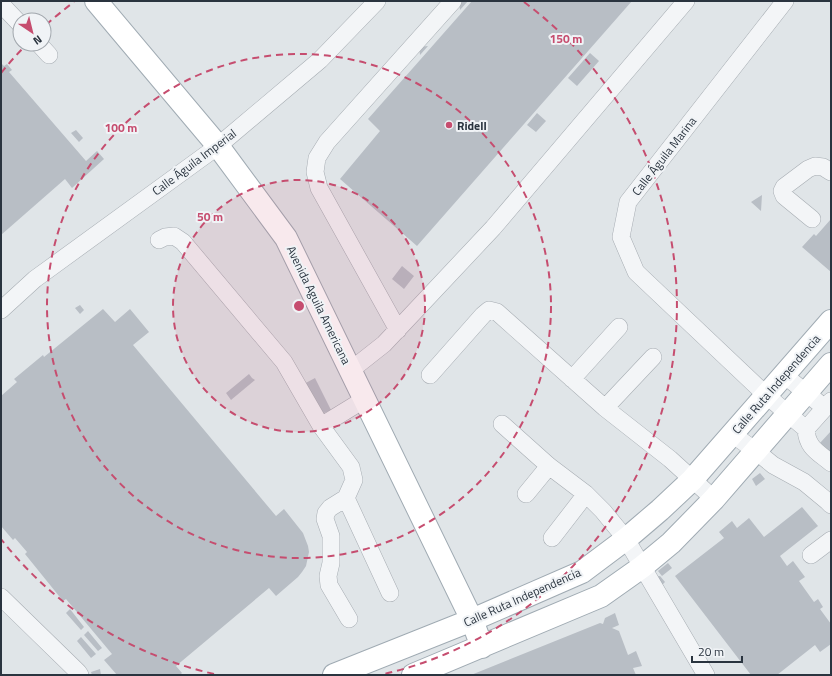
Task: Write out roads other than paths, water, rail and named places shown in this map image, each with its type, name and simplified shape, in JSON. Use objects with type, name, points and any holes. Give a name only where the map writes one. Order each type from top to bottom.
[{"type":"main road","name":"Avenida Aguila Americana","points":[[96,1],[218,146],[286,238],[472,620],[482,647]]},
{"type":"main road","name":"Calle Ruta Independencia","points":[[334,675],[472,620],[582,572],[626,539],[692,480],[831,321]]},
{"type":"main road","points":[[413,675],[601,596],[642,567],[671,543],[714,499],[831,364]]},
{"type":"street","name":"Calle Águila Imperial","points":[[1,310],[35,279],[218,146],[320,60],[377,1]]},
{"type":"street","points":[[398,330],[319,188],[315,172],[317,158],[327,142],[453,1]]},
{"type":"street","points":[[351,370],[384,344],[398,330],[492,228],[686,1]]},
{"type":"street","name":"Calle Águila Marina","points":[[784,1],[628,202],[621,237],[636,272],[766,395],[806,429]]},
{"type":"street","points":[[1,4],[12,16]]},
{"type":"street","points":[[812,219],[784,196],[782,191],[784,186],[808,169],[815,166],[823,167],[831,172]]},
{"type":"street","points":[[158,240],[165,237],[174,236],[183,242],[284,362],[321,426],[351,467],[354,480],[346,498],[330,508],[326,513],[325,519],[332,536],[331,563],[328,576],[329,584],[349,619]]},
{"type":"street","points":[[430,375],[482,315],[489,310],[497,312],[605,408],[670,459],[714,499]]},
{"type":"street","points":[[572,379],[619,327]]},
{"type":"street","points":[[605,408],[653,357]]},
{"type":"street","points":[[784,375],[806,393],[828,405],[806,429],[806,438],[809,445],[831,463]]},
{"type":"street","points":[[321,426],[365,399]]},
{"type":"street","points":[[502,424],[549,466],[586,494],[626,539],[706,675]]},
{"type":"street","points":[[732,434],[773,465],[804,482],[831,505]]},
{"type":"street","points":[[526,494],[549,466]]},
{"type":"street","points":[[552,538],[586,494]]},
{"type":"street","points":[[346,498],[390,593]]},
{"type":"street","points":[[811,555],[831,540]]},
{"type":"street","points":[[1,598],[80,675]]},
{"type":"place","name":"Ridell","points":[[449,125]]}]
